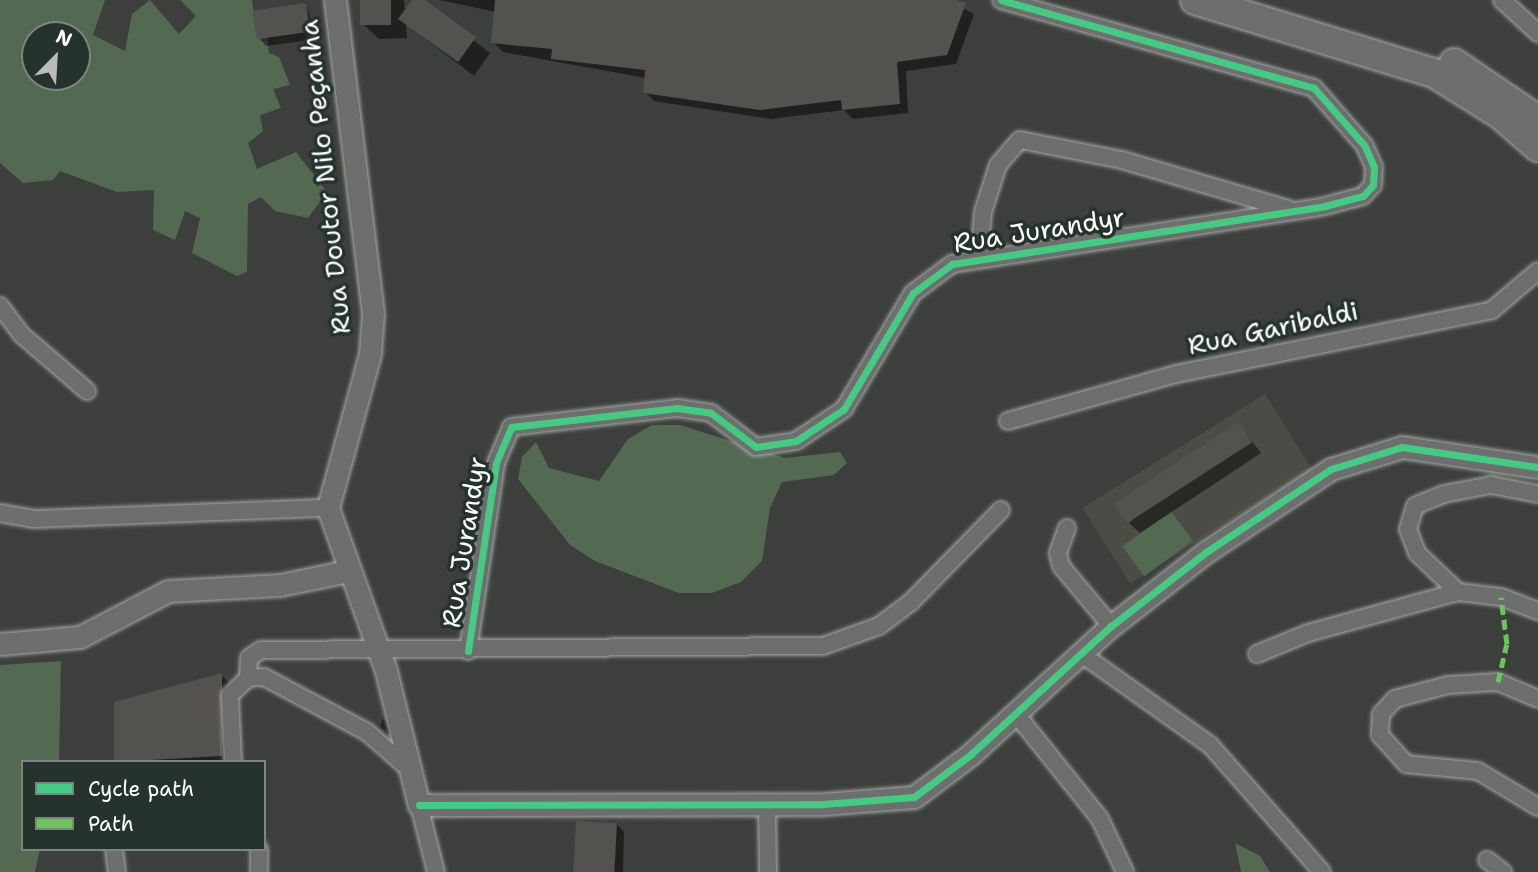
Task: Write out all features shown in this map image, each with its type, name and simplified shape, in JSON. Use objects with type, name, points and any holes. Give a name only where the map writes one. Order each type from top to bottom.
[{"type":"highway","points":[[1195,0],[1433,73],[1501,115],[1538,147]]},
{"type":"highway","points":[[1250,0],[1447,59],[1538,120]]},
{"type":"street","name":"Rua Doutor Nilo Peçanha","points":[[328,508],[370,354],[373,313],[335,0]]},
{"type":"street","name":"Rua Jurandyr","points":[[468,651],[496,463],[511,427],[677,408],[710,413],[757,447],[796,441],[844,409],[931,273],[979,258],[1292,211],[1363,196],[1373,185],[1374,167],[1347,120],[1314,88],[1001,0]]},
{"type":"street","points":[[1502,0],[1538,33]]},
{"type":"street","points":[[979,258],[983,212],[998,164],[1020,140],[1122,160],[1292,211]]},
{"type":"street","name":"Rua Garibaldi","points":[[1008,421],[1176,374],[1492,310],[1538,271]]},
{"type":"street","points":[[0,306],[22,335],[87,391]]},
{"type":"street","points":[[419,805],[767,805],[914,797],[1016,714],[1111,626],[1229,536],[1331,469],[1402,447],[1538,467]]},
{"type":"street","points":[[1458,592],[1417,553],[1408,529],[1415,506],[1491,485],[1538,494]]},
{"type":"street","points":[[0,513],[35,519],[328,508],[348,571],[379,652],[436,872]]},
{"type":"street","points":[[248,678],[249,658],[261,650],[779,650],[849,640],[910,603],[1000,510]]},
{"type":"street","points":[[1066,528],[1058,554],[1061,566],[1111,626]]},
{"type":"street","points":[[0,644],[80,637],[168,591],[280,585],[348,571]]},
{"type":"street","points":[[1257,654],[1308,633],[1458,592],[1500,597],[1538,611]]},
{"type":"street","points":[[1080,653],[1210,745],[1322,872]]},
{"type":"street","points":[[228,760],[230,695],[248,678],[264,677],[338,715],[409,769]]},
{"type":"street","points":[[1538,699],[1498,682],[1448,685],[1395,699],[1381,714],[1380,734],[1406,764],[1478,771],[1538,807]]},
{"type":"street","points":[[1016,714],[1100,820],[1125,872]]},
{"type":"street","points":[[767,805],[768,872]]},
{"type":"street","points":[[114,851],[117,872]]},
{"type":"street","points":[[259,851],[259,872]]},
{"type":"street","points":[[1487,860],[1503,872]]},
{"type":"shaded area","points":[[1265,394],[1312,469],[1130,583],[1083,508]]},
{"type":"green space","points":[[0,0],[105,0],[93,35],[125,51],[132,14],[150,0],[179,34],[196,16],[180,0],[252,0],[257,39],[267,37],[269,53],[279,57],[290,85],[273,89],[281,108],[260,115],[263,131],[248,143],[257,169],[296,152],[327,192],[308,218],[275,211],[261,197],[248,204],[247,272],[237,276],[192,253],[200,218],[185,211],[175,240],[153,230],[154,190],[117,192],[60,171],[53,180],[23,183],[0,163]]},
{"type":"green space","points":[[652,425],[680,425],[785,458],[840,452],[847,463],[834,475],[782,482],[770,508],[762,561],[741,582],[712,593],[679,593],[595,561],[570,545],[518,479],[522,457],[536,442],[549,468],[599,481],[628,439]]},
{"type":"green space","points":[[1171,511],[1193,541],[1144,576],[1122,546]]},
{"type":"green space","points":[[61,661],[59,760],[21,760],[21,851],[40,851],[35,872],[0,872],[0,665]]},
{"type":"green space","points":[[1235,843],[1260,856],[1270,872],[1241,872]]},
{"type":"building","points":[[360,0],[391,0],[391,25],[360,25]]},
{"type":"building","points":[[412,0],[425,0],[476,37],[458,62],[398,19]]},
{"type":"building","points":[[495,0],[956,0],[966,3],[947,55],[897,62],[900,104],[842,110],[841,100],[760,110],[643,93],[645,70],[551,59],[552,49],[491,43]]},
{"type":"building","points":[[306,3],[310,32],[257,39],[253,11]]},
{"type":"building","points":[[1239,422],[1252,442],[1127,523],[1114,503]]},
{"type":"building","points":[[222,673],[222,756],[114,760],[114,702]]},
{"type":"building","points":[[576,821],[617,823],[614,872],[573,872]]},
{"type":"marked path","points":[[1498,682],[1507,644],[1501,597]]},
{"type":"cycle path","points":[[468,651],[496,463],[511,427],[677,408],[711,413],[756,447],[796,441],[844,409],[913,293],[952,264],[1325,206],[1363,196],[1373,185],[1374,167],[1364,145],[1314,88],[1001,0]]},
{"type":"cycle path","points":[[419,805],[823,804],[914,797],[970,755],[1111,626],[1206,552],[1331,469],[1402,447],[1538,467]]}]
